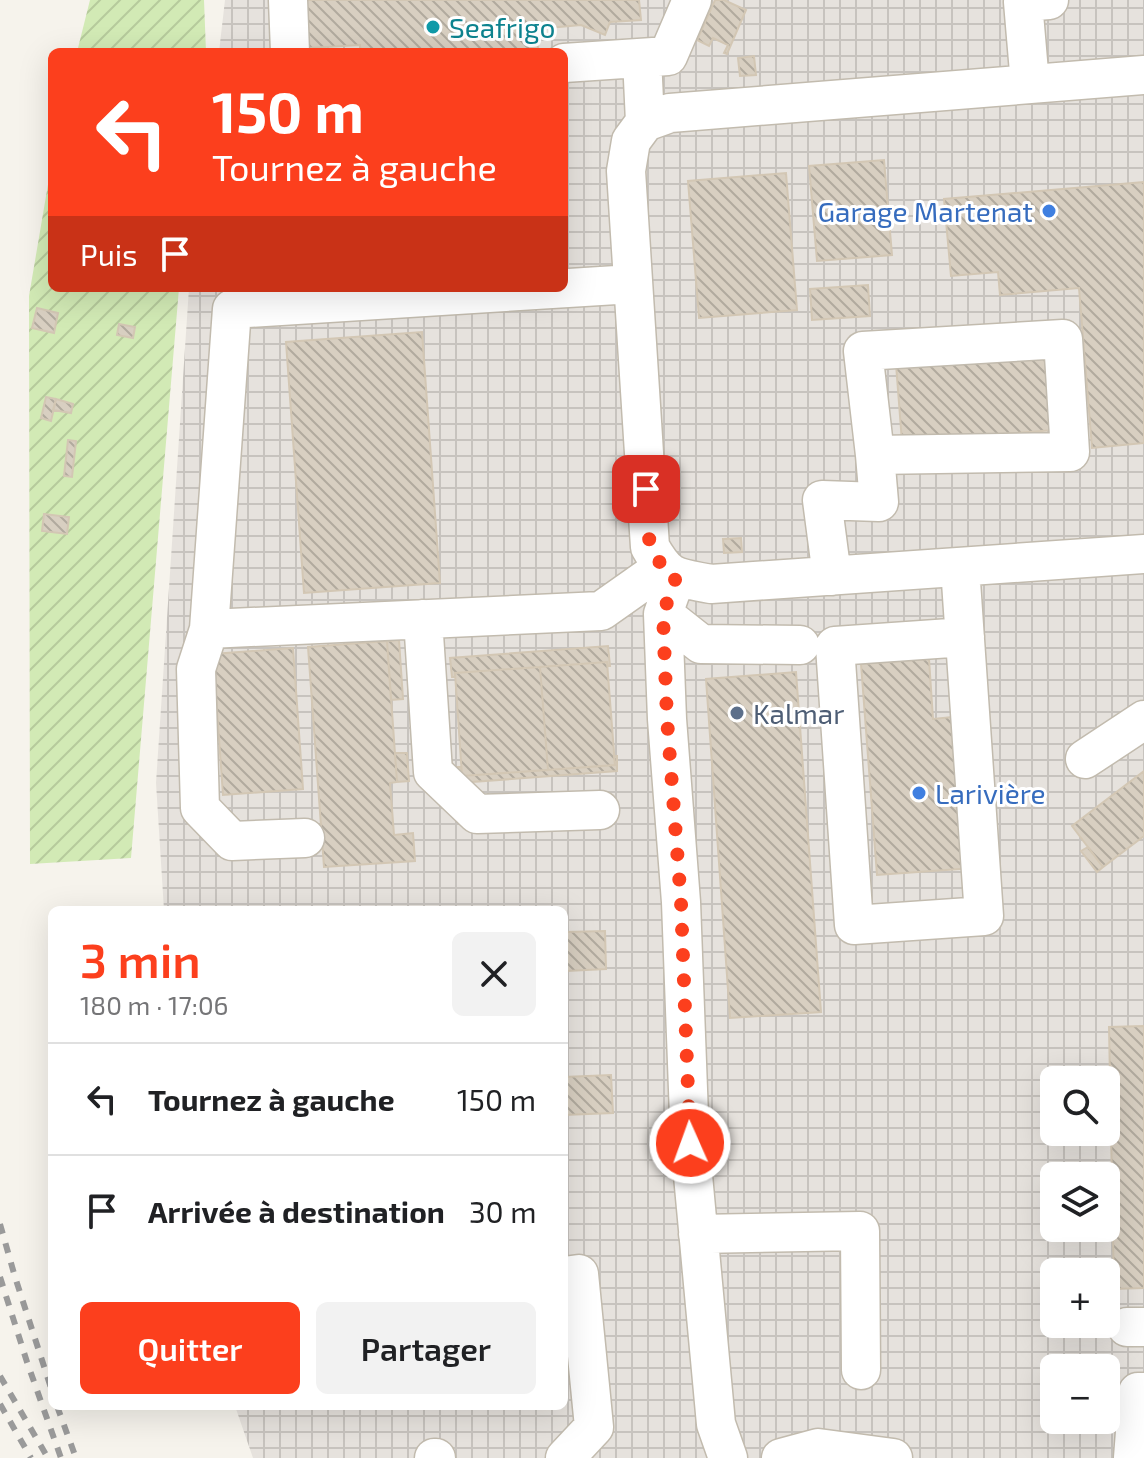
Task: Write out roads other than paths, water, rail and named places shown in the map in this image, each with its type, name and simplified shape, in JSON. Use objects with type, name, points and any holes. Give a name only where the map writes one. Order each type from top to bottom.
[{"type":"street","points":[[288,0],[290,48]]},
{"type":"street","points":[[568,63],[668,56],[692,0]]},
{"type":"street","points":[[1030,84],[1023,2],[1049,0]]},
{"type":"street","points":[[642,58],[645,122]]},
{"type":"street","points":[[1144,75],[670,113],[645,122],[631,141],[626,171],[650,547],[669,572],[711,584],[1144,554]]},
{"type":"street","points":[[568,288],[633,284]]},
{"type":"street","points":[[305,838],[232,841],[200,808],[196,669],[209,629],[232,309],[505,292]]},
{"type":"street","points":[[832,576],[822,500],[879,502],[863,351],[1063,339],[1070,452],[875,455]]},
{"type":"street","points":[[960,567],[965,637],[984,916],[854,925],[835,646],[965,637]]},
{"type":"street","points":[[669,572],[663,614],[667,719],[681,902],[690,1143],[716,1424],[728,1458]]},
{"type":"street","points":[[209,629],[601,611],[669,572]]},
{"type":"street","points":[[663,614],[701,644],[800,645]]},
{"type":"street","points":[[423,619],[433,772],[477,814],[600,810]]},
{"type":"street","points":[[1085,759],[1144,720]]},
{"type":"street","points":[[698,1234],[860,1231],[861,1370]]},
{"type":"street","points":[[565,1458],[594,1427],[579,1274],[568,1275]]},
{"type":"street","points":[[1133,1458],[1138,1392],[1144,1392]]},
{"type":"street","points":[[781,1458],[818,1448],[893,1458]]},
{"type":"railway","points":[[0,1224],[48,1379]]},
{"type":"railway","points":[[0,1277],[61,1458]]},
{"type":"railway","points":[[0,1376],[48,1458]]},
{"type":"railway","points":[[0,1404],[31,1458]]},
{"type":"railway","points":[[58,1410],[76,1458]]},
{"type":"place","name":"Seafrigo","points":[[433,27]]},
{"type":"place","name":"Garage Martenat","points":[[1049,211]]},
{"type":"place","name":"Kalmar","points":[[737,713]]},
{"type":"place","name":"Larivière","points":[[919,793]]}]
